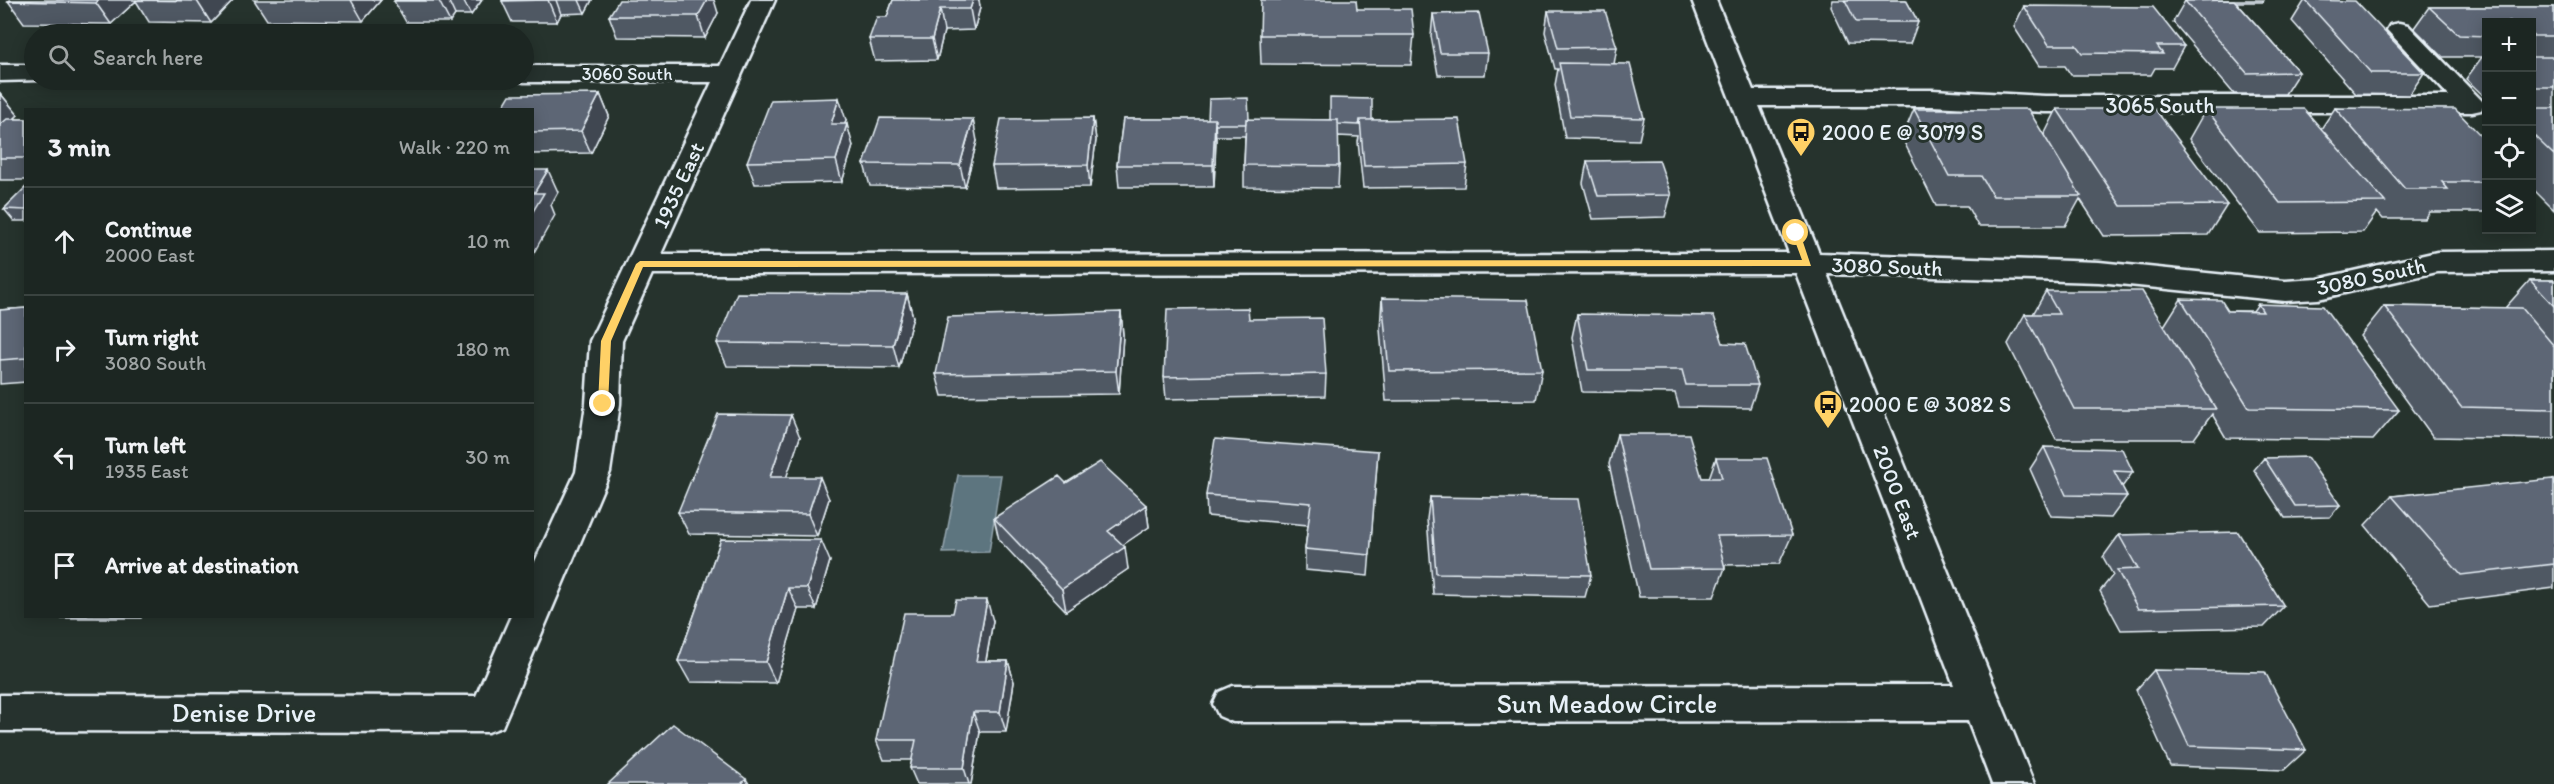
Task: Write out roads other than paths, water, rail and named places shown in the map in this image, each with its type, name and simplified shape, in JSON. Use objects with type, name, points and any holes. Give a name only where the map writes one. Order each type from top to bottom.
[{"type":"street","name":"1935 East","points":[[534,607],[593,472],[603,404],[606,341],[763,0]]},
{"type":"street","name":"2000 East","points":[[1704,0],[2013,784]]},
{"type":"street","name":"3065 South","points":[[1743,98],[1932,98],[2045,104],[2472,104],[2399,30]]},
{"type":"street","points":[[0,73],[24,73]]},
{"type":"street","name":"3060 South","points":[[534,74],[730,74]]},
{"type":"street","name":"3080 South","points":[[640,264],[1808,263],[1941,269],[2052,269],[2285,291],[2318,288],[2437,262],[2554,261]]},
{"type":"street","name":"Denise Drive","points":[[0,713],[488,714],[529,618]]},
{"type":"street","name":"Sun Meadow Circle","points":[[1233,704],[1981,703]]},
{"type":"water","points":[[958,475],[1001,475],[989,552],[943,553]]},
{"type":"place","name":"2000 E @ 3079 S","points":[[1801,158]]},
{"type":"place","name":"2000 E @ 3082 S","points":[[1828,430]]}]
